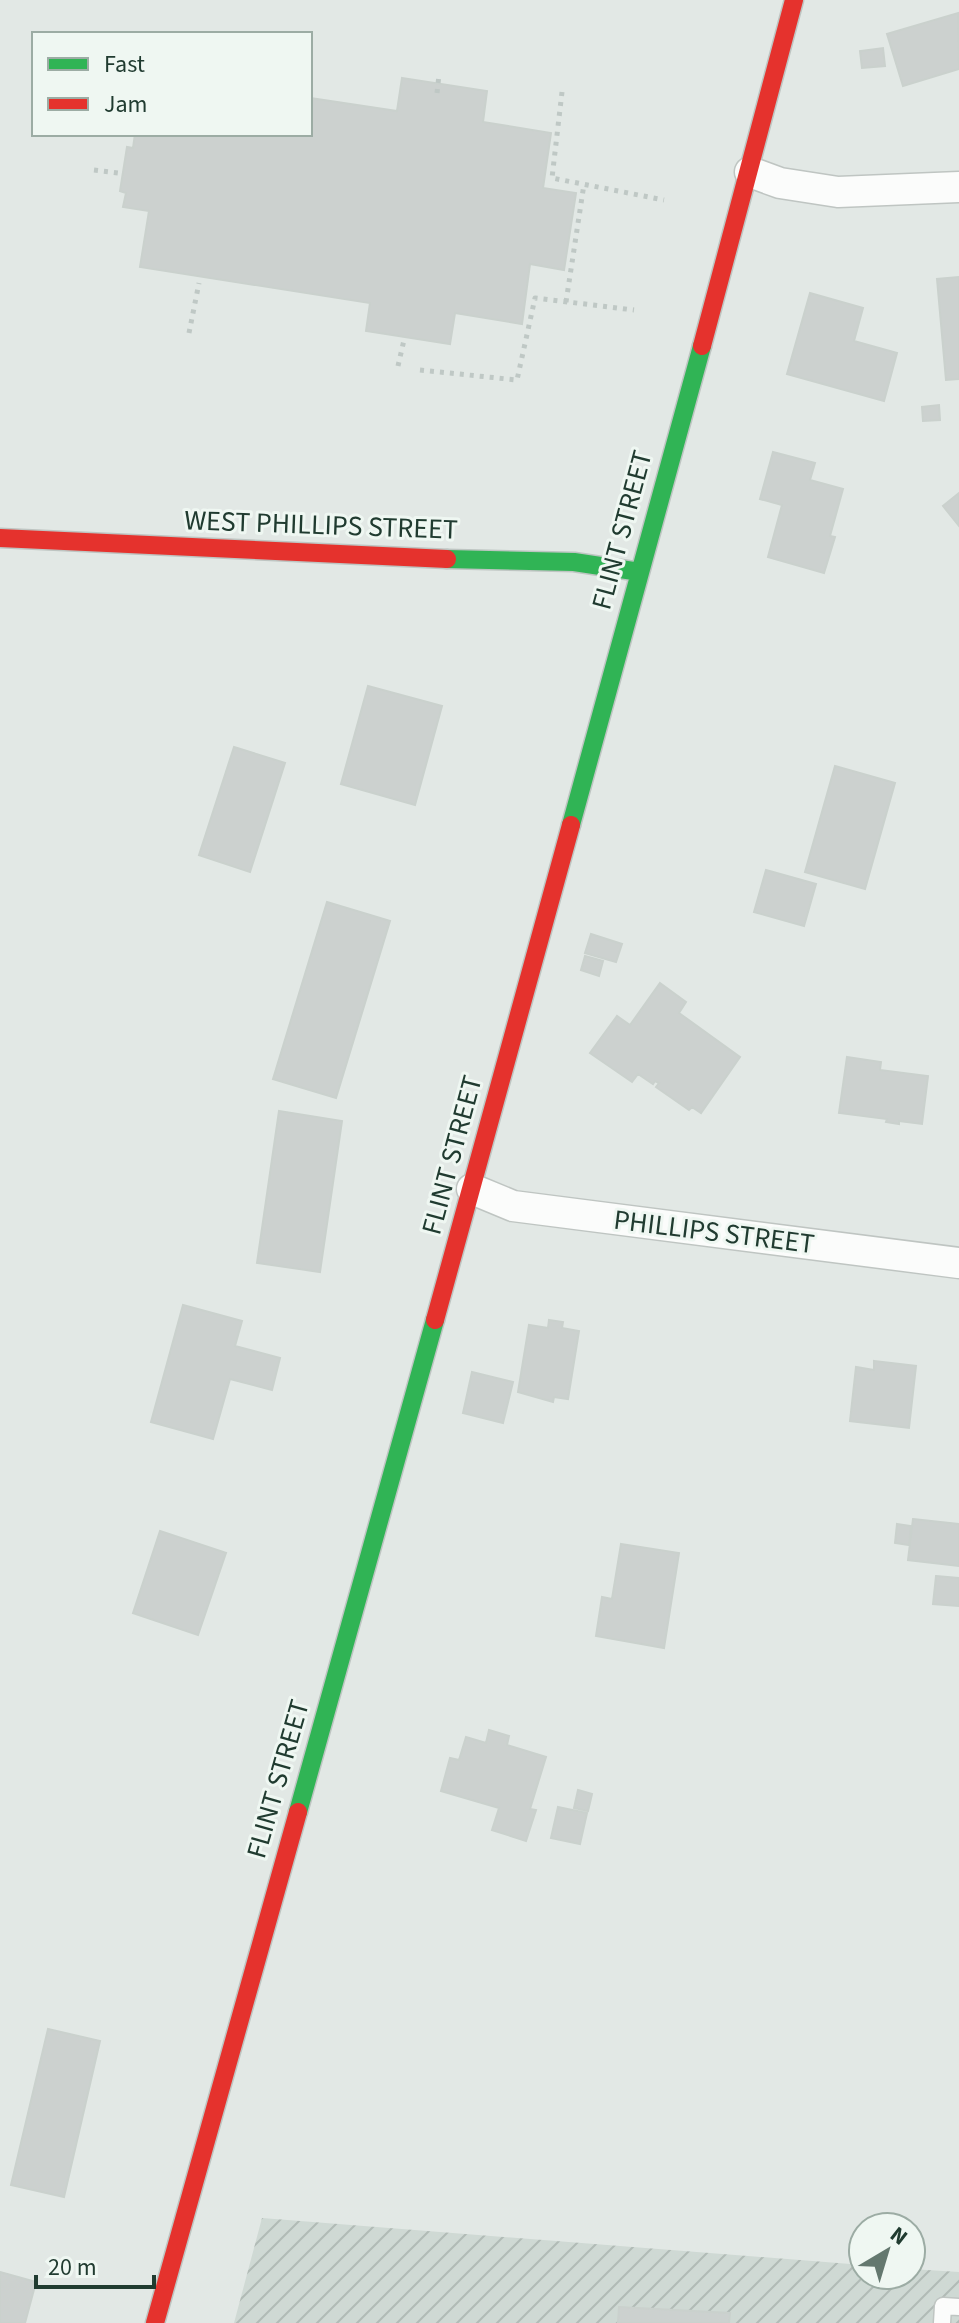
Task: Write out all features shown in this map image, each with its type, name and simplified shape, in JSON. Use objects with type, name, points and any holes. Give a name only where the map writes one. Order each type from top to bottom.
[{"type":"street","name":"FLINT STREET","points":[[155,2323],[472,1189],[750,172],[794,0]]},
{"type":"street","points":[[750,172],[780,183],[838,192],[959,187]]},
{"type":"street","name":"WEST PHILLIPS STREET","points":[[0,538],[362,557],[574,562],[640,572]]},
{"type":"street","name":"PHILLIPS STREET","points":[[472,1189],[513,1206],[959,1263]]},
{"type":"lane","points":[[942,2323],[943,2306],[959,2307]]},
{"type":"path","points":[[437,93],[439,75]]},
{"type":"path","points":[[562,92],[552,178],[664,200]]},
{"type":"path","points":[[94,170],[118,173]]},
{"type":"path","points":[[566,302],[584,184]]},
{"type":"path","points":[[189,333],[199,283]]},
{"type":"path","points":[[420,370],[517,380],[535,298],[634,310]]},
{"type":"path","points":[[398,366],[404,340]]},
{"type":"shaded area","points":[[262,2218],[847,2264],[847,2291],[927,2291],[927,2270],[959,2272],[959,2323],[234,2323]]},
{"type":"building","points":[[958,13],[959,69],[903,86],[887,34]]},
{"type":"building","points":[[883,48],[885,66],[862,68],[860,51]]},
{"type":"building","points":[[402,78],[487,91],[483,122],[551,133],[543,188],[576,193],[564,270],[530,264],[522,324],[455,313],[450,344],[366,331],[370,303],[140,267],[149,211],[123,207],[126,193],[120,191],[127,147],[133,148],[135,136],[312,136],[312,98],[397,111]]},
{"type":"building","points":[[959,277],[959,379],[946,380],[937,279]]},
{"type":"building","points":[[810,293],[863,308],[854,341],[897,353],[884,401],[787,374]]},
{"type":"building","points":[[939,405],[940,420],[923,421],[922,407]]},
{"type":"building","points":[[773,452],[815,463],[810,480],[843,489],[830,536],[835,537],[824,573],[768,557],[782,505],[760,499]]},
{"type":"building","points":[[959,493],[959,526],[943,506]]},
{"type":"building","points":[[368,686],[442,706],[415,805],[341,784]]},
{"type":"building","points":[[234,747],[285,763],[250,872],[199,855]]},
{"type":"building","points":[[835,766],[895,783],[865,889],[805,872]]},
{"type":"building","points":[[766,870],[816,884],[804,926],[754,912]]},
{"type":"building","points":[[327,902],[390,921],[336,1098],[273,1079]]},
{"type":"building","points":[[591,934],[622,944],[616,962],[585,953]]},
{"type":"building","points":[[585,956],[603,961],[599,976],[581,970]]},
{"type":"building","points":[[660,983],[686,1002],[679,1013],[740,1057],[701,1113],[692,1107],[689,1110],[656,1087],[659,1083],[655,1081],[653,1084],[638,1074],[632,1082],[590,1053],[617,1016],[630,1025]]},
{"type":"building","points":[[847,1057],[881,1062],[880,1070],[928,1076],[922,1124],[899,1121],[899,1124],[886,1122],[887,1119],[839,1113]]},
{"type":"building","points":[[279,1111],[342,1121],[320,1272],[257,1263]]},
{"type":"building","points":[[183,1305],[242,1321],[235,1346],[280,1358],[272,1390],[230,1379],[213,1439],[151,1422]]},
{"type":"building","points":[[549,1320],[563,1322],[562,1328],[579,1331],[568,1399],[554,1397],[553,1402],[518,1392],[529,1325],[548,1328]]},
{"type":"building","points":[[874,1361],[916,1366],[909,1428],[850,1421],[856,1367],[874,1370]]},
{"type":"building","points":[[472,1372],[513,1382],[503,1423],[463,1413]]},
{"type":"building","points":[[913,1519],[959,1524],[959,1566],[908,1560]]},
{"type":"building","points":[[897,1524],[911,1526],[909,1545],[895,1543]]},
{"type":"building","points":[[160,1531],[226,1553],[198,1635],[133,1613]]},
{"type":"building","points":[[621,1544],[679,1553],[664,1648],[596,1636],[602,1597],[612,1599]]},
{"type":"building","points":[[936,1576],[959,1578],[959,1606],[933,1604]]},
{"type":"building","points":[[489,1730],[509,1736],[507,1745],[546,1757],[530,1809],[536,1810],[526,1841],[492,1830],[499,1808],[441,1791],[450,1758],[459,1760],[466,1737],[486,1743]]},
{"type":"building","points":[[578,1790],[592,1794],[588,1811],[574,1808]]},
{"type":"building","points":[[558,1807],[587,1813],[580,1844],[551,1838]]},
{"type":"building","points":[[48,2029],[100,2041],[64,2197],[11,2185]]},
{"type":"building","points":[[0,2272],[36,2282],[25,2323],[0,2323]]},
{"type":"building","points":[[619,2307],[730,2313],[729,2323],[618,2323]]},
{"type":"traffic: fast","points":[[571,825],[702,346]]},
{"type":"traffic: fast","points":[[447,559],[574,562],[640,572]]},
{"type":"traffic: fast","points":[[298,1812],[435,1320]]},
{"type":"traffic: jam","points":[[702,346],[794,0]]},
{"type":"traffic: jam","points":[[0,538],[447,559]]},
{"type":"traffic: jam","points":[[435,1320],[571,825]]},
{"type":"traffic: jam","points":[[155,2323],[298,1812]]}]
